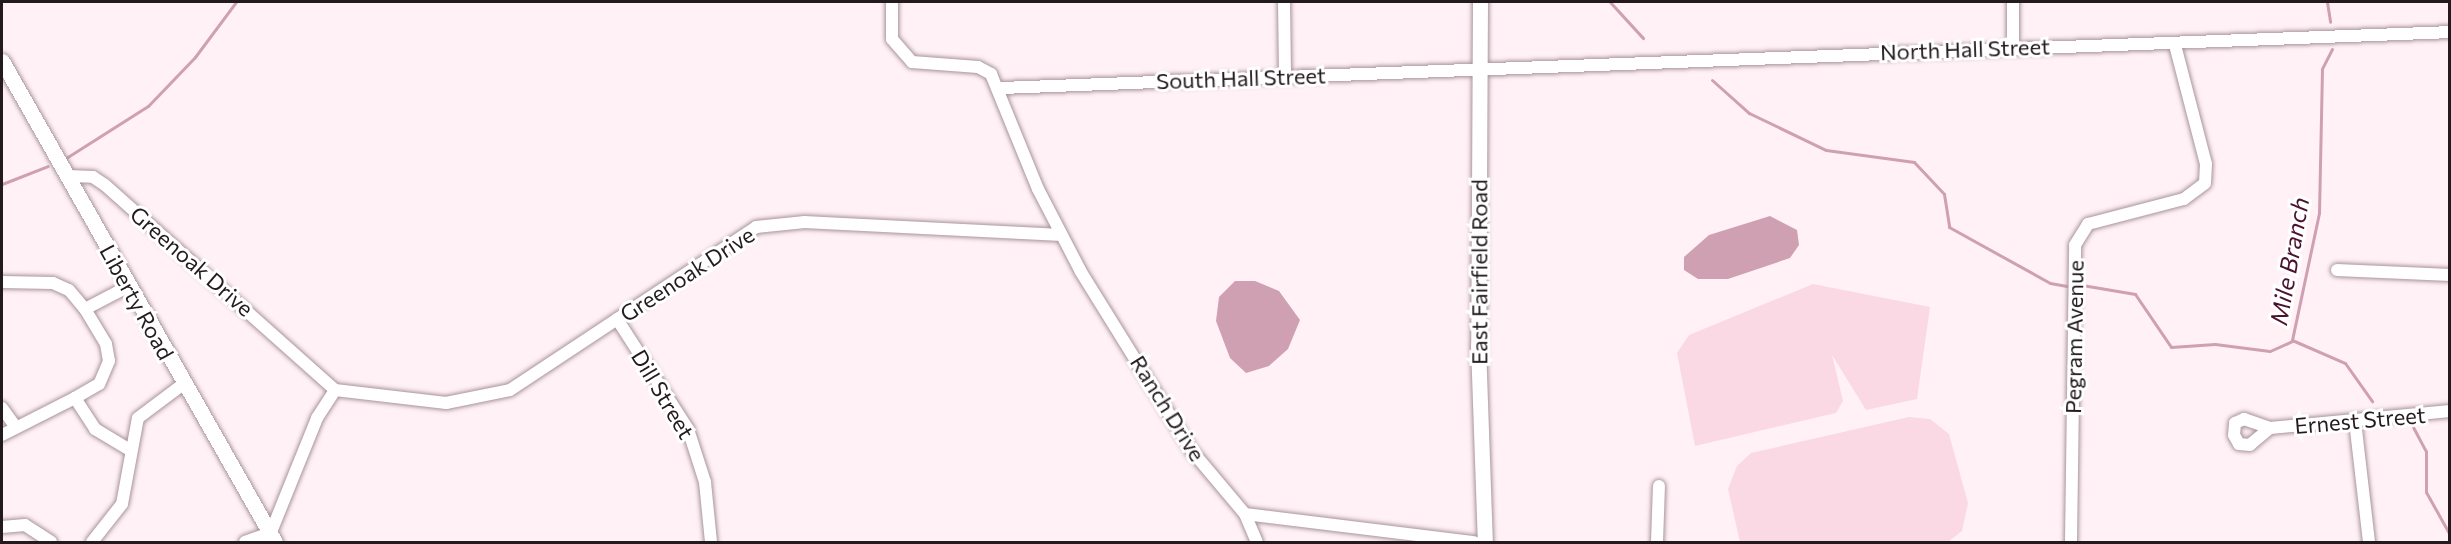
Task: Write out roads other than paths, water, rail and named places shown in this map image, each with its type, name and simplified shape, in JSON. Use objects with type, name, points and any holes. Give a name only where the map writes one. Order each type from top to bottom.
[{"type":"main road","name":"East Fairfield Road","points":[[1480,2],[1478,345],[1485,543]]},
{"type":"main road","name":"Liberty Road","points":[[4,72],[68,176],[182,385],[271,540]]},
{"type":"street","points":[[892,2],[892,39],[900,52],[912,62],[978,67],[1001,88]]},
{"type":"street","points":[[1284,2],[1285,76]]},
{"type":"street","points":[[2013,2],[2013,47]]},
{"type":"street","name":"North Hall Street","points":[[1480,71],[2013,47],[2175,45],[2450,32]]},
{"type":"street","name":"Pegram Avenue","points":[[2071,543],[2075,245],[2088,224],[2184,199],[2205,183],[2206,164],[2175,45]]},
{"type":"street","name":"South Hall Street","points":[[1001,88],[1285,76],[1480,71]]},
{"type":"street","name":"Ranch Drive","points":[[1001,88],[1038,189],[1061,234],[1192,451],[1245,514],[1257,543]]},
{"type":"street","name":"Greenoak Drive","points":[[68,176],[93,177],[105,185],[336,390],[446,403],[494,397],[617,320],[756,227],[805,222],[1061,234]]},
{"type":"street","points":[[2337,270],[2450,276]]},
{"type":"street","points":[[2,282],[53,283],[69,290],[85,309],[106,344],[109,362],[99,384],[2,435]]},
{"type":"street","points":[[85,309],[129,286]]},
{"type":"street","name":"Dill Street","points":[[617,320],[688,429],[705,482],[711,543]]},
{"type":"street","points":[[92,543],[122,504],[130,450],[138,418],[182,385]]},
{"type":"street","points":[[245,543],[271,540],[317,418],[336,390]]},
{"type":"street","points":[[75,398],[95,429],[130,450]]},
{"type":"street","points":[[2,408],[16,427]]},
{"type":"street","name":"Ernest Street","points":[[2271,428],[2450,411]]},
{"type":"street","points":[[2355,421],[2369,543]]},
{"type":"street","points":[[1657,543],[1659,486]]},
{"type":"street","points":[[1245,514],[1474,543]]},
{"type":"street","points":[[2,527],[25,525],[51,543]]},
{"type":"waterway","points":[[66,158],[148,106],[195,57],[236,2]]},
{"type":"waterway","points":[[1610,2],[1643,38]]},
{"type":"waterway","name":"Mile Branch","points":[[2327,2],[2330,22]]},
{"type":"waterway","name":"Mile Branch","points":[[2332,49],[2322,69],[2319,213],[2292,340],[2345,363],[2372,401]]},
{"type":"waterway","points":[[1712,80],[1749,113],[1826,150],[1914,162],[1944,194],[1949,227],[2050,283],[2067,286]]},
{"type":"waterway","points":[[2,184],[48,166]]},
{"type":"waterway","points":[[2082,285],[2135,294],[2171,347],[2215,344],[2270,351],[2292,341]]},
{"type":"waterway","name":"Mile Branch","points":[[2413,427],[2426,451],[2426,492],[2450,535]]}]
